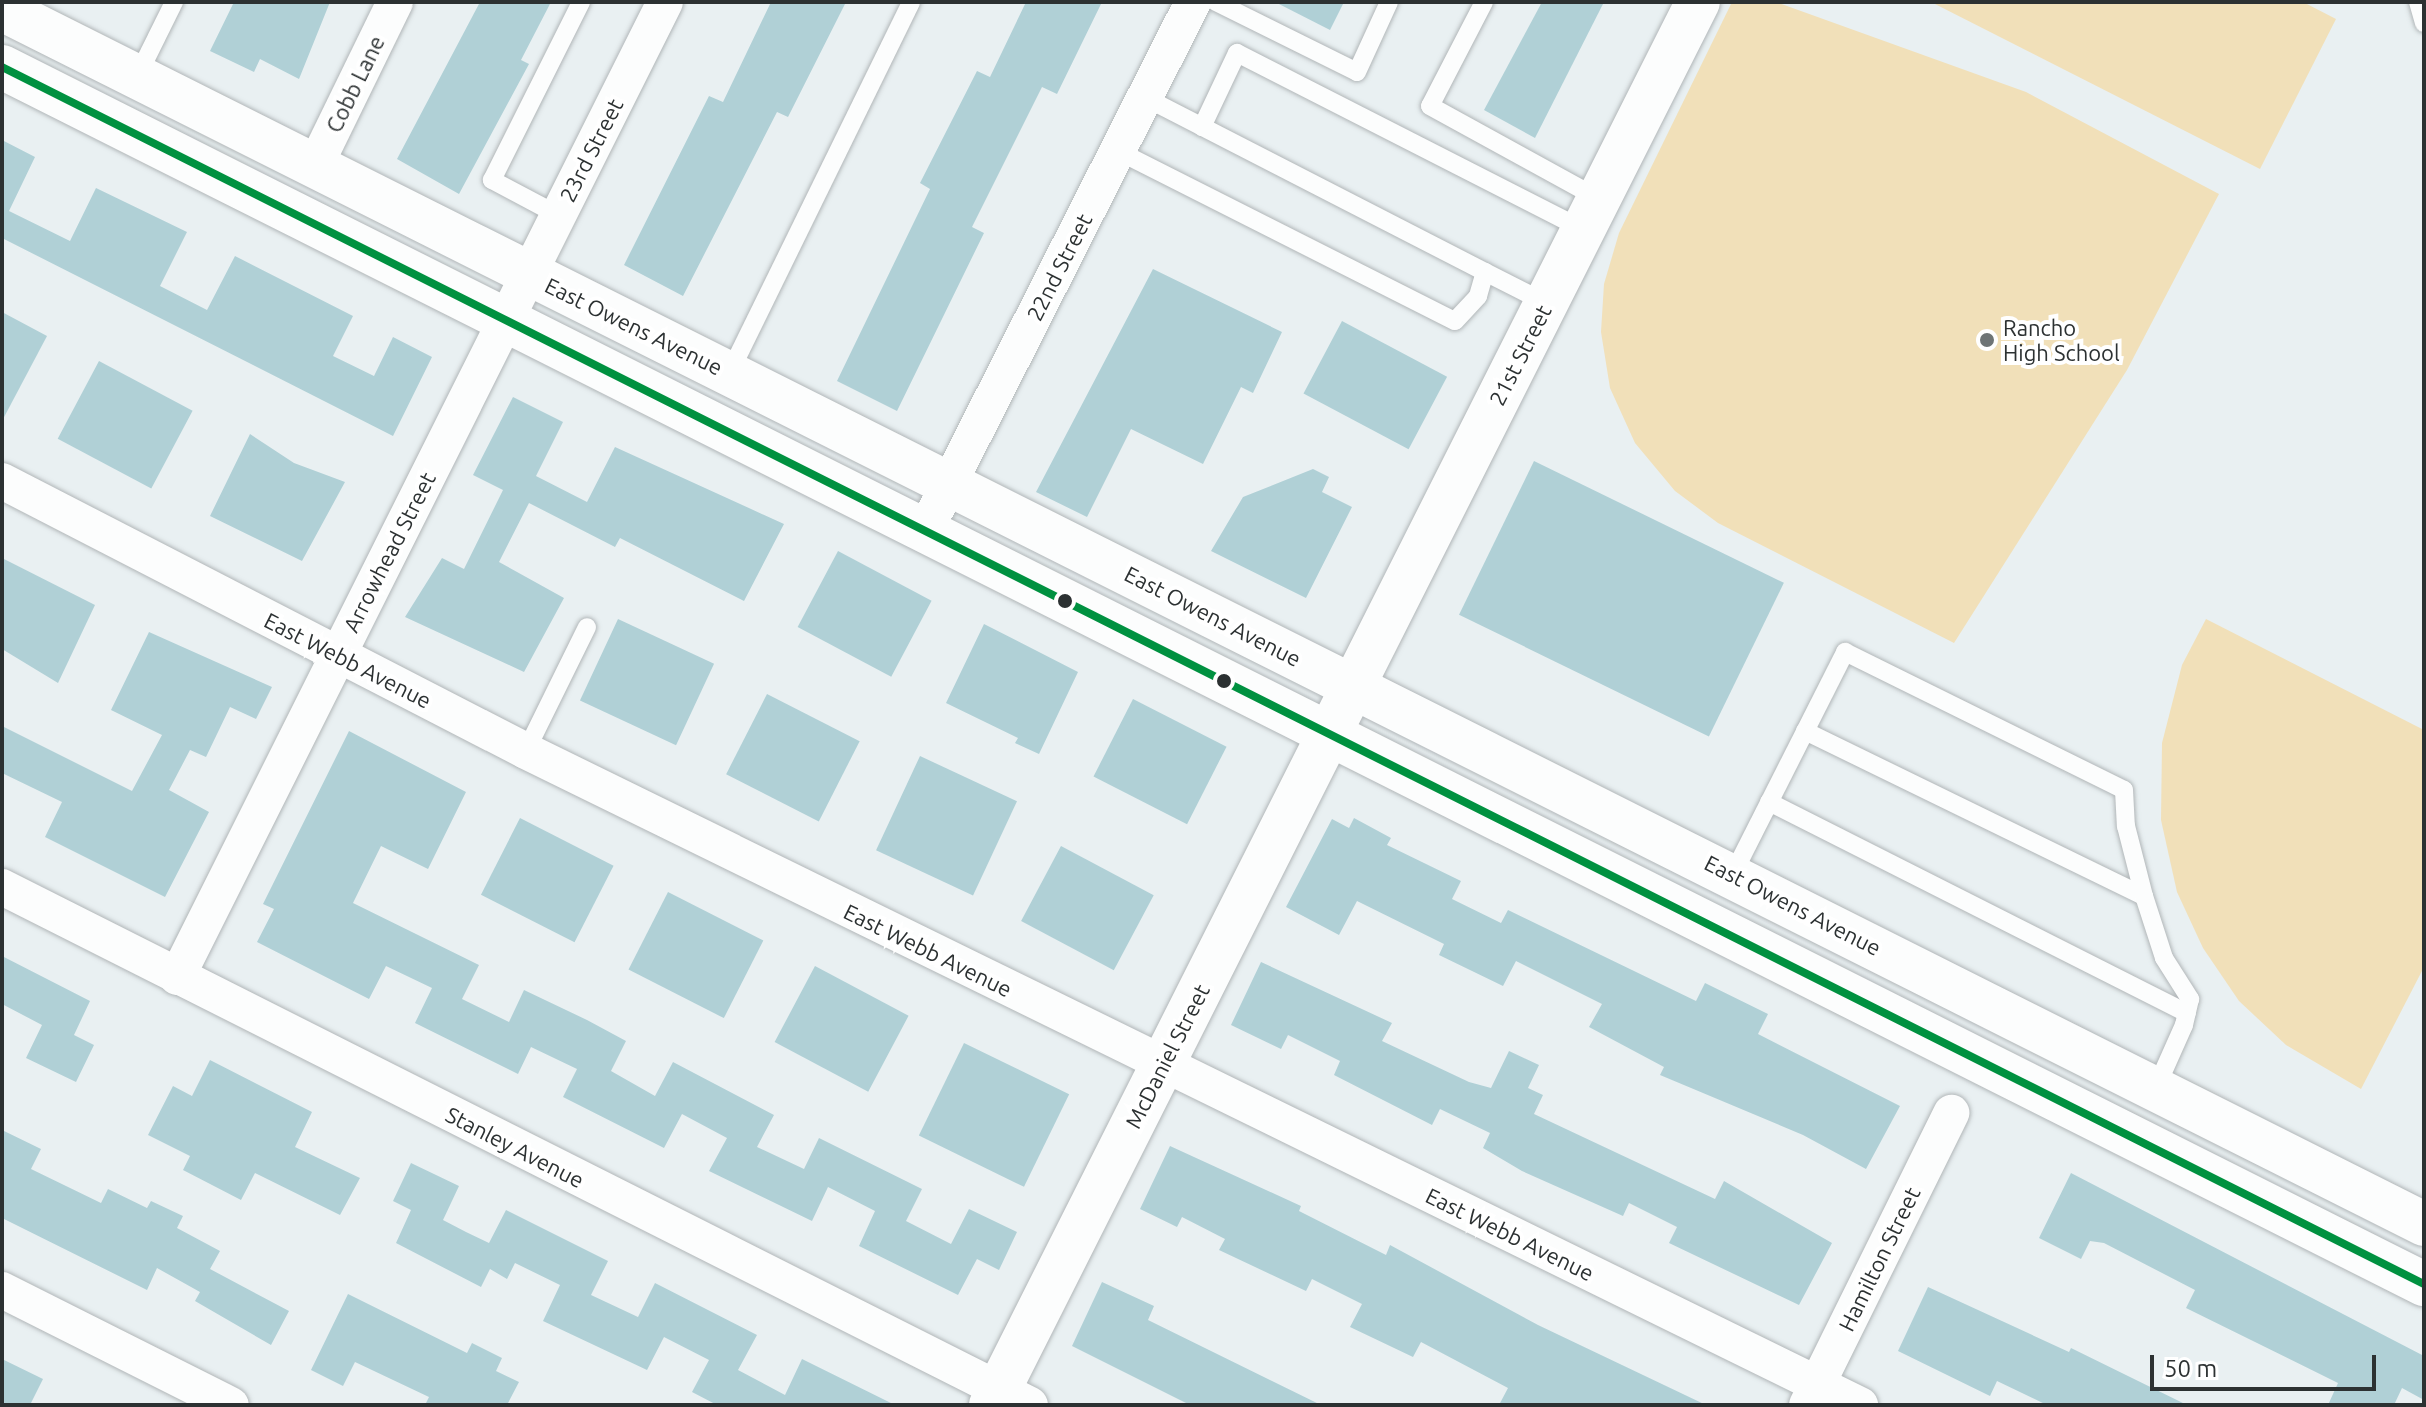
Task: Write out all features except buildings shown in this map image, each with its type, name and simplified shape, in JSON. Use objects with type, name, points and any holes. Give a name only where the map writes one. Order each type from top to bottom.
[{"type":"main road","name":"21st Street","points":[[1342,709],[1698,2]]},
{"type":"main road","name":"East Owens Avenue","points":[[2,9],[315,166],[516,298],[925,531],[1733,874],[2424,1224]]},
{"type":"main road","name":"East Owens Avenue","points":[[2,67],[516,298],[729,374],[949,483],[1342,709],[1662,900],[2424,1284]]},
{"type":"main road","name":"McDaniel Street","points":[[1007,1400],[1162,1066],[1342,709]]},
{"type":"main road","points":[[1662,900],[1733,874]]},
{"type":"street","name":"Cobb Lane","points":[[315,166],[395,2]]},
{"type":"street","name":"23rd Street","points":[[516,298],[665,2]]},
{"type":"street","name":"22nd Street","points":[[925,531],[1193,2]]},
{"type":"street","name":"Arrowhead Street","points":[[177,977],[516,298]]},
{"type":"street","name":"East Webb Avenue","points":[[2,481],[526,751],[1162,1066],[1812,1394],[1860,1405]]},
{"type":"street","name":"Stanley Avenue","points":[[2,887],[1007,1400]]},
{"type":"street","name":"Hamilton Street","points":[[1812,1394],[1951,1113]]},
{"type":"street","points":[[2,1290],[231,1405]]},
{"type":"lane","points":[[137,77],[174,2]]},
{"type":"lane","points":[[558,215],[492,180],[581,2]]},
{"type":"lane","points":[[729,374],[911,2]]},
{"type":"lane","points":[[1216,2],[1357,72],[1389,2]]},
{"type":"lane","points":[[1484,2],[1430,106],[1591,214]]},
{"type":"lane","points":[[2418,2],[2424,23]]},
{"type":"lane","points":[[1202,127],[1237,53],[1591,214]]},
{"type":"lane","points":[[1145,97],[1546,303]]},
{"type":"lane","points":[[1118,151],[1455,321],[1478,296],[1485,272]]},
{"type":"lane","points":[[526,751],[587,627]]},
{"type":"lane","points":[[1733,874],[1845,652],[2124,790],[2126,826],[2144,896],[2164,958],[2190,999],[2156,1088]]},
{"type":"lane","points":[[1805,731],[2144,896]]},
{"type":"lane","points":[[1769,802],[2187,1013]]},
{"type":"shaded area","points":[[1732,2],[1776,2],[2026,92],[2219,194],[2127,370],[1954,643],[1718,523],[1675,491],[1635,443],[1610,388],[1601,332],[1604,284],[1619,233]]},
{"type":"shaded area","points":[[1931,2],[2303,2],[2336,19],[2260,169]]},
{"type":"shaded area","points":[[2206,619],[2424,730],[2424,967],[2361,1089],[2286,1045],[2239,1001],[2203,948],[2177,892],[2161,820],[2162,743],[2182,665]]},
{"type":"transit line","points":[[2,67],[2424,1284]]},
{"type":"place","name":"Rancho High School","points":[[1987,340]]}]
